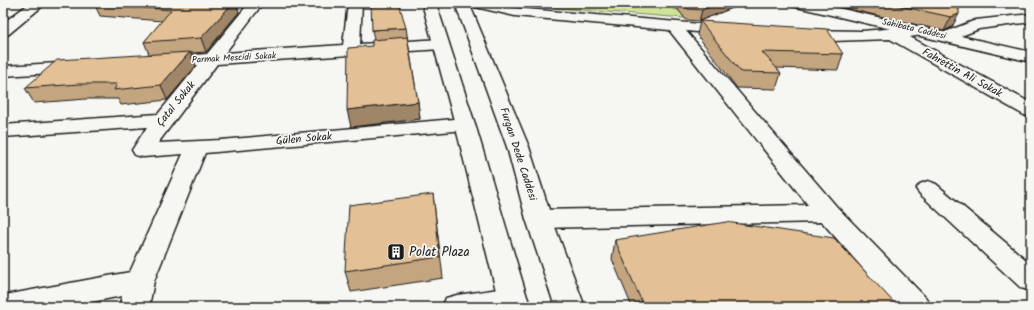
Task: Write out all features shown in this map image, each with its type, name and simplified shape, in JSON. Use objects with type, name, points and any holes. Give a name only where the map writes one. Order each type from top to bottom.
[{"type":"street","points":[[3,31],[39,3]]},
{"type":"street","name":"Çatal Sokak","points":[[143,150],[151,136],[256,3]]},
{"type":"street","points":[[351,50],[355,3]]},
{"type":"street","points":[[429,3],[465,124],[514,303],[457,307]]},
{"type":"street","name":"Furgan Dede Caddesi","points":[[462,3],[518,147],[539,219],[570,307]]},
{"type":"street","points":[[476,3],[515,12],[743,31]]},
{"type":"street","name":"Sahibata Caddesi","points":[[797,3],[1031,57]]},
{"type":"street","points":[[3,15],[24,14]]},
{"type":"street","points":[[955,17],[976,25]]},
{"type":"street","points":[[946,37],[976,25],[1031,18]]},
{"type":"street","points":[[673,25],[828,213],[915,307]]},
{"type":"street","points":[[789,34],[828,37],[921,31]]},
{"type":"street","name":"Fahrettin Ali Sokak","points":[[893,34],[1031,111]]},
{"type":"street","name":"Parmak Mescidi Sokak","points":[[151,62],[441,44]]},
{"type":"street","points":[[3,71],[97,66]]},
{"type":"street","points":[[3,131],[164,120]]},
{"type":"street","name":"Gülen Sokak","points":[[143,150],[197,147],[465,124]]},
{"type":"street","points":[[5,307],[137,294],[197,147]]},
{"type":"street","points":[[928,188],[1031,280]]},
{"type":"street","points":[[539,219],[828,213]]},
{"type":"green space","points":[[521,3],[661,3],[697,19],[543,7]]},
{"type":"building","points":[[94,3],[233,3],[201,38],[144,42],[171,10]]},
{"type":"building","points":[[371,3],[399,3],[406,28],[372,30]]},
{"type":"building","points":[[684,3],[719,3],[702,10],[688,9]]},
{"type":"building","points":[[886,3],[943,3],[959,9],[959,14],[951,17]]},
{"type":"building","points":[[700,21],[827,29],[843,54],[762,52],[781,73],[741,72]]},
{"type":"building","points":[[407,37],[418,102],[347,110],[348,48],[372,46],[372,40]]},
{"type":"building","points":[[190,52],[161,85],[114,90],[117,84],[79,84],[25,88],[57,60]]},
{"type":"building","name":"Polat Plaza","points":[[433,194],[440,257],[345,271],[349,205]]},
{"type":"building","points":[[726,222],[834,238],[898,307],[644,307],[615,240]]},
{"type":"place","name":"Polat Plaza","points":[[396,252]]}]
